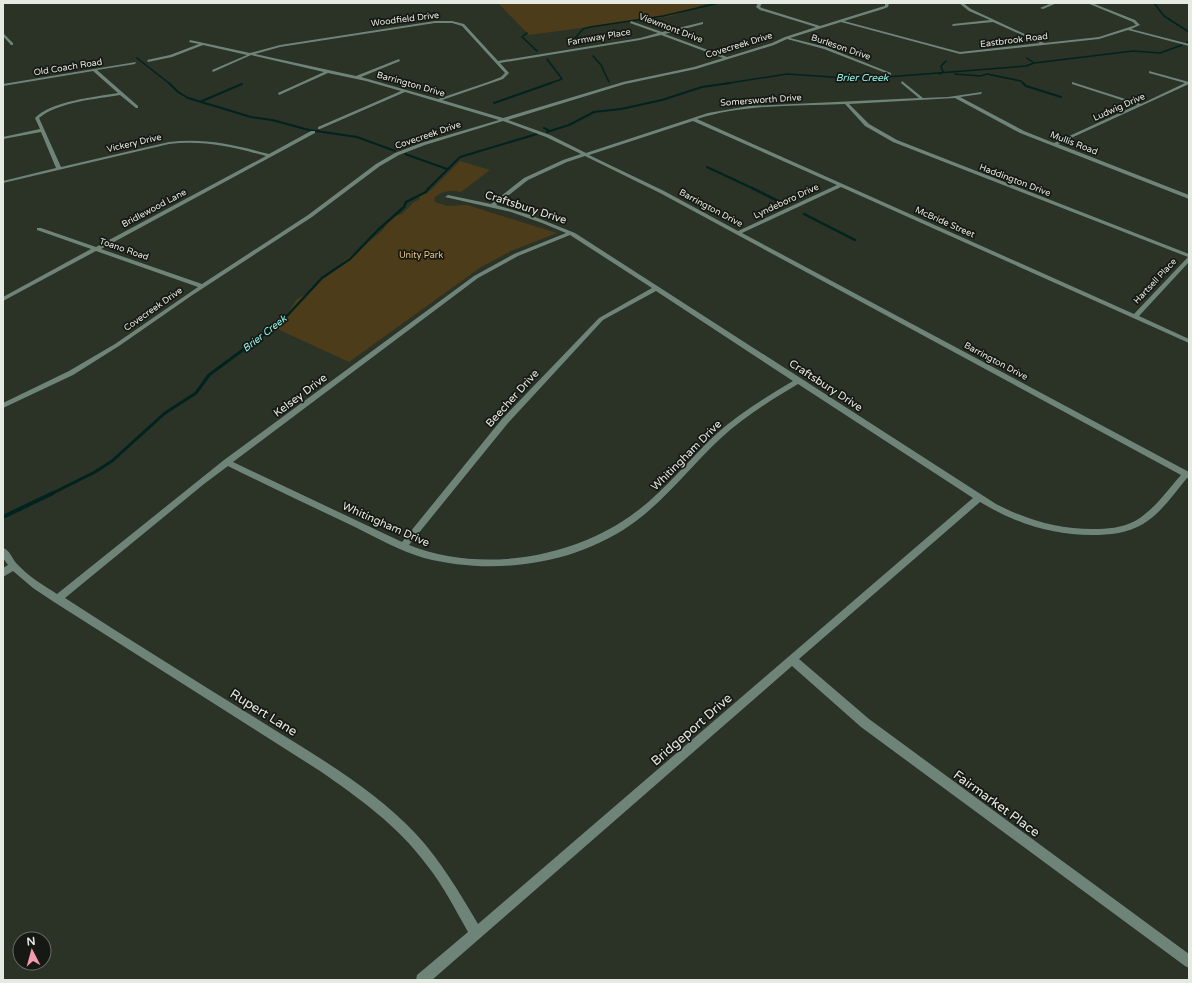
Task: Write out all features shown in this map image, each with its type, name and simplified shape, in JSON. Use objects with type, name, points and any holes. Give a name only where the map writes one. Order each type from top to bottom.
[{"type":"street","points":[[760,3],[758,7],[761,9],[819,27]]},
{"type":"street","name":"Covecreek Drive","points":[[3,406],[93,360],[142,329],[202,286],[310,216],[384,161],[423,144],[624,83],[695,68],[882,8],[887,6],[887,3]]},
{"type":"street","points":[[961,3],[968,9],[1045,44]]},
{"type":"street","points":[[1042,8],[1056,3]]},
{"type":"street","points":[[1089,3],[1137,23],[1136,26],[1128,29]]},
{"type":"street","points":[[953,25],[993,20]]},
{"type":"street","name":"Eastbrook Road","points":[[840,21],[955,53],[967,53],[1105,37],[1128,29]]},
{"type":"street","name":"Woodfield Drive","points":[[214,71],[251,54],[302,41],[442,22],[463,25],[507,73],[503,78],[459,91],[436,100]]},
{"type":"street","name":"Viewmont Drive","points":[[631,22],[727,58]]},
{"type":"street","name":"Farmway Place","points":[[498,62],[627,41],[702,23]]},
{"type":"street","points":[[1128,29],[1189,45]]},
{"type":"street","points":[[3,34],[12,44]]},
{"type":"street","name":"Burleson Drive","points":[[786,38],[833,51],[890,74]]},
{"type":"street","name":"Barrington Drive","points":[[190,41],[356,78],[436,100],[548,136],[738,232],[1187,475]]},
{"type":"street","points":[[148,61],[174,55],[203,44]]},
{"type":"street","points":[[356,78],[399,60]]},
{"type":"street","name":"Old Coach Road","points":[[3,85],[135,64]]},
{"type":"street","points":[[94,70],[137,107]]},
{"type":"street","points":[[279,94],[328,71]]},
{"type":"street","points":[[1150,72],[1189,83]]},
{"type":"street","points":[[902,82],[922,99]]},
{"type":"street","points":[[1073,83],[1141,105]]},
{"type":"street","name":"Ludwig Drive","points":[[1055,144],[1189,83]]},
{"type":"street","points":[[320,128],[404,91]]},
{"type":"street","name":"Somersworth Drive","points":[[492,206],[534,174],[586,154],[719,111],[742,108],[956,97],[981,93]]},
{"type":"street","points":[[59,169],[37,118],[43,112],[53,108],[122,94]]},
{"type":"street","name":"Mullis Road","points":[[956,97],[1013,128],[1189,197]]},
{"type":"street","name":"Haddington Drive","points":[[846,103],[867,125],[895,141],[1189,257]]},
{"type":"street","name":"McBride Street","points":[[693,119],[1189,341]]},
{"type":"street","points":[[3,138],[42,130]]},
{"type":"street","name":"Bridlewood Lane","points":[[3,299],[313,132]]},
{"type":"street","name":"Vickery Drive","points":[[3,182],[169,143],[189,140],[218,142],[269,155]]},
{"type":"street","name":"Lyndeboro Drive","points":[[738,232],[841,185]]},
{"type":"street","name":"Craftsbury Drive","points":[[448,197],[492,206],[541,221],[570,233],[979,498],[1005,513],[1045,528],[1082,533],[1104,532],[1125,528],[1144,519],[1187,475]]},
{"type":"street","name":"Toano Road","points":[[39,229],[202,286]]},
{"type":"street","name":"Kelsey Drive","points":[[57,599],[227,462],[476,277],[516,255],[570,233]]},
{"type":"street","name":"Hartsell Place","points":[[1135,317],[1189,257]]},
{"type":"street","name":"Beecher Drive","points":[[404,546],[505,421],[601,319],[657,288]]},
{"type":"street","name":"Whitingham Drive","points":[[227,462],[404,546],[425,554],[448,560],[492,563],[539,558],[580,548],[604,537],[632,520],[649,507],[730,426],[758,406],[798,381]]},
{"type":"street","name":"Bridgeport Drive","points":[[422,980],[979,498]]},
{"type":"street","name":"Rupert Lane","points":[[3,551],[13,566],[36,585],[324,767],[360,792],[406,831],[423,849],[439,872],[476,933]]},
{"type":"street","points":[[3,573],[13,566]]},
{"type":"street","name":"Fairmarket Place","points":[[793,660],[864,723],[1189,962]]},
{"type":"green space","points":[[498,3],[709,3],[671,16],[529,35]]},
{"type":"green space","name":"Unity Park","points":[[460,161],[490,170],[461,192],[443,192],[434,198],[435,202],[447,206],[467,205],[557,233],[511,251],[481,267],[349,362],[273,327],[284,319],[297,299],[306,294],[322,278],[381,232],[392,217],[402,214],[414,202],[420,199],[419,195],[431,190]]},
{"type":"waterway","points":[[575,38],[583,29],[590,27],[663,16],[719,3]]},
{"type":"waterway","points":[[1154,3],[1164,16],[1189,32]]},
{"type":"waterway","points":[[527,33],[522,37],[537,51]]},
{"type":"waterway","name":"Brier Creek","points":[[1034,63],[1133,51],[1160,53],[1182,45]]},
{"type":"waterway","points":[[593,56],[601,65],[609,82]]},
{"type":"waterway","points":[[137,58],[170,84]]},
{"type":"waterway","name":"Brier Creek","points":[[1027,58],[1034,63]]},
{"type":"waterway","points":[[547,59],[562,79],[548,84]]},
{"type":"waterway","points":[[942,73],[941,66],[946,61]]},
{"type":"waterway","name":"Brier Creek","points":[[942,73],[1026,66],[1034,63]]},
{"type":"waterway","name":"Brier Creek","points":[[723,84],[787,74],[861,79],[942,73]]},
{"type":"waterway","points":[[955,74],[980,76],[987,74],[1021,81],[1026,86],[1061,97]]},
{"type":"waterway","points":[[494,103],[551,83]]},
{"type":"waterway","name":"Brier Creek","points":[[723,84],[730,83]]},
{"type":"waterway","points":[[170,84],[178,92],[188,98],[251,117],[272,120],[309,130],[357,137],[395,151]]},
{"type":"waterway","points":[[202,101],[242,84]]},
{"type":"waterway","name":"Brier Creek","points":[[547,132],[569,125],[594,112],[621,109],[662,100],[702,87],[723,84]]},
{"type":"waterway","name":"Brier Creek","points":[[544,128],[550,131]]},
{"type":"waterway","name":"Brier Creek","points":[[429,188],[460,157],[537,134]]},
{"type":"waterway","points":[[405,154],[447,169]]},
{"type":"waterway","points":[[707,167],[754,189]]},
{"type":"waterway","name":"Brier Creek","points":[[278,324],[322,278],[350,259],[378,230],[404,207],[406,202],[426,192],[429,188]]},
{"type":"waterway","points":[[754,189],[782,203]]},
{"type":"waterway","points":[[804,214],[855,240]]},
{"type":"waterway","name":"Brier Creek","points":[[53,493],[95,472],[112,461],[165,413],[196,393],[209,375],[279,323]]},
{"type":"waterway","name":"Brier Creek","points":[[3,517],[53,493]]}]
